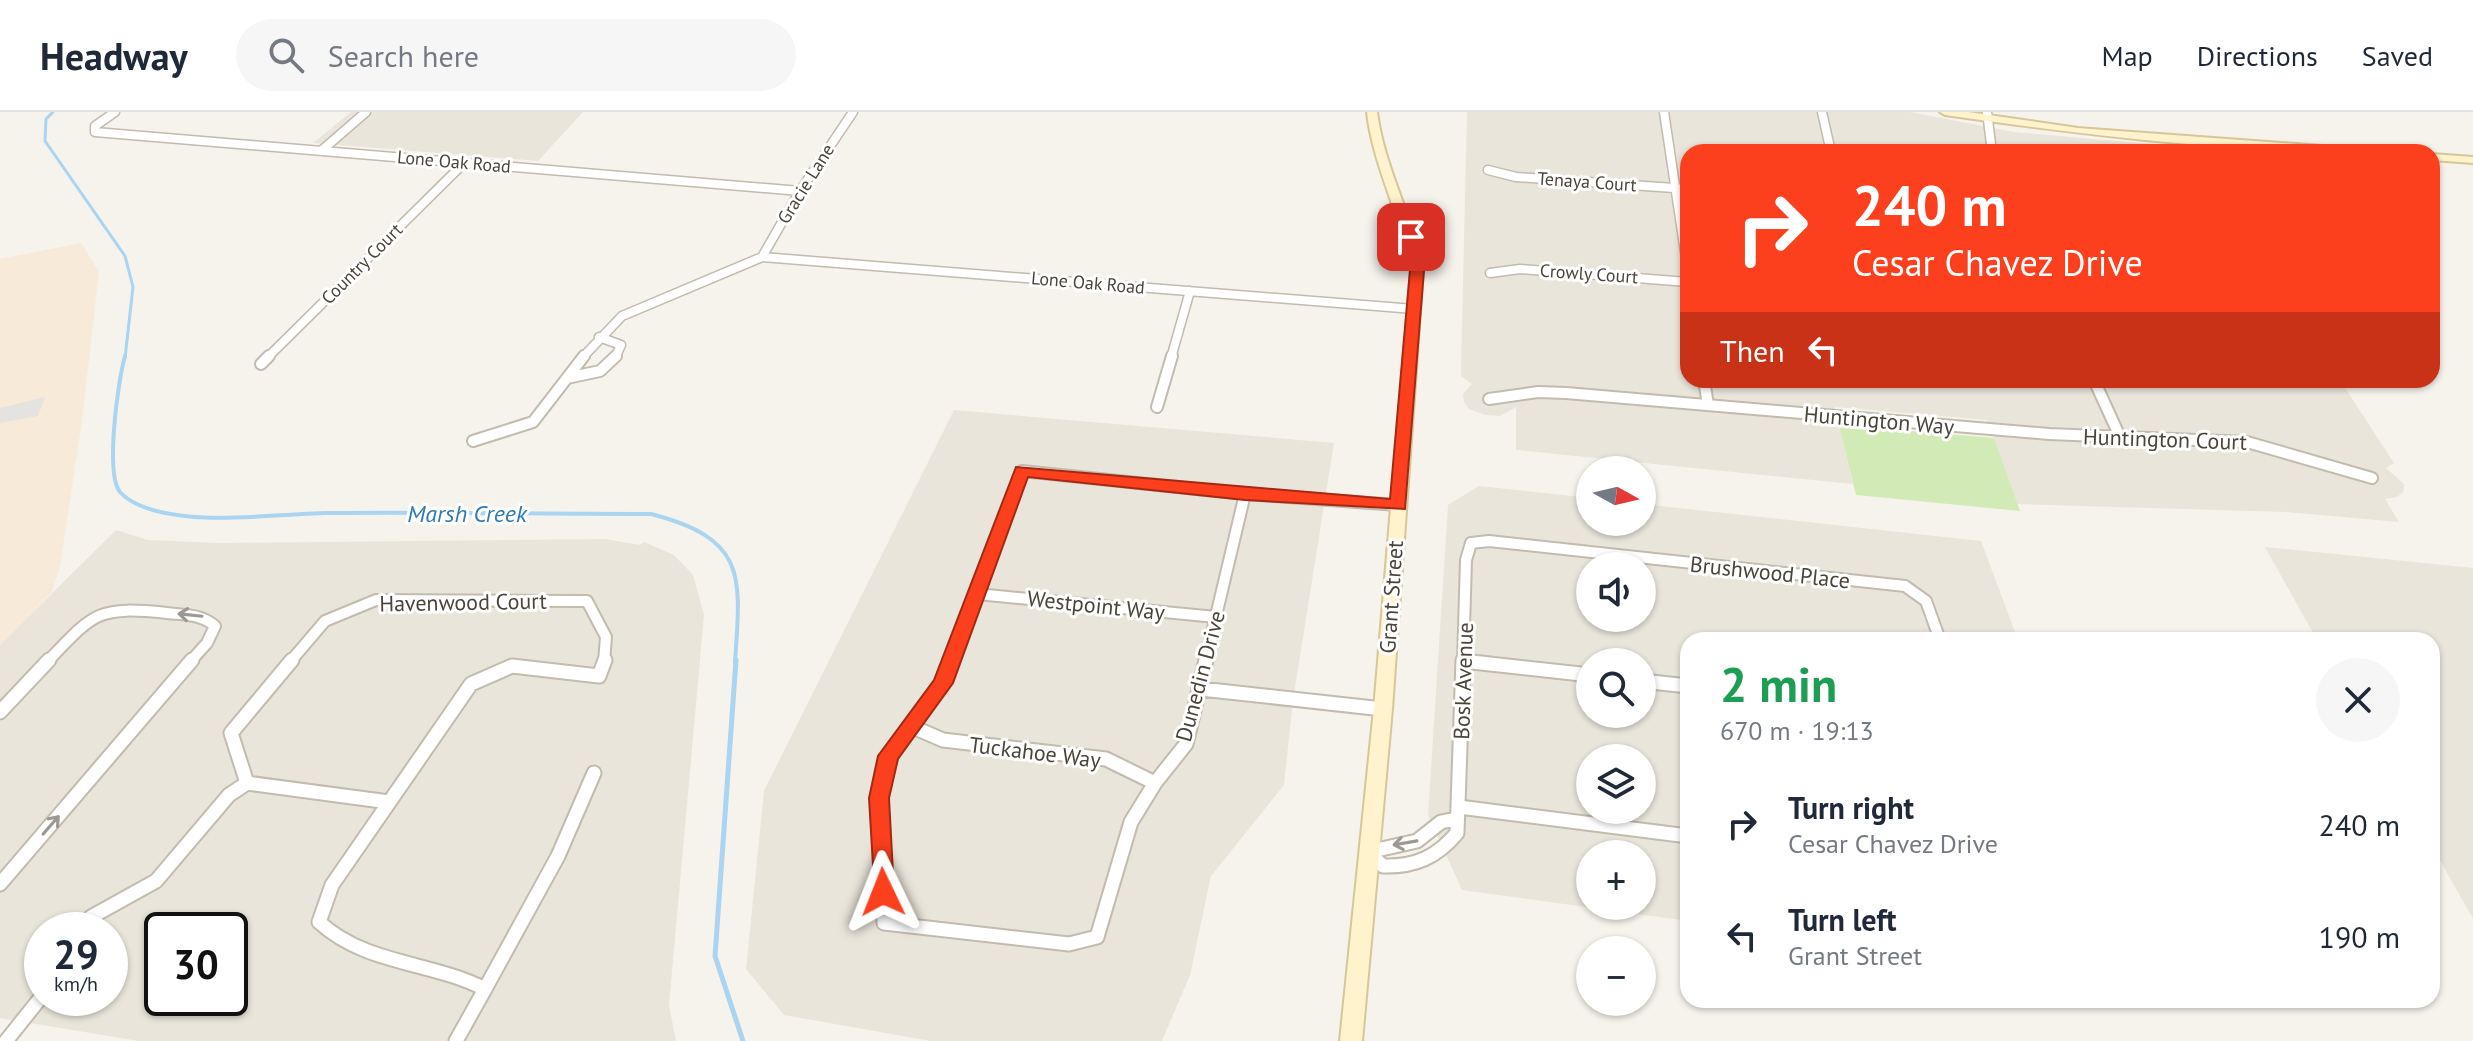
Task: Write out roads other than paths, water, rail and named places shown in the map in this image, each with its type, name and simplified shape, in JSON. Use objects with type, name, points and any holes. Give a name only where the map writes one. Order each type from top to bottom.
[{"type":"street","name":"Lone Oak Road","points":[[115,112],[95,126],[95,132],[800,191]]},
{"type":"street","points":[[321,151],[366,112]]},
{"type":"street","name":"Gracie Lane","points":[[762,257],[800,191],[853,112]]},
{"type":"street","name":"Grant Street","points":[[1351,1041],[1383,709],[1417,270],[1411,237],[1375,137],[1372,112]]},
{"type":"street","points":[[1664,112],[1680,220]]},
{"type":"street","points":[[1822,112],[1829,144]]},
{"type":"street","points":[[1945,112],[2256,144]]},
{"type":"street","points":[[1988,116],[1991,144]]},
{"type":"street","points":[[2440,158],[2473,160]]},
{"type":"street","name":"Country Court","points":[[261,364],[464,163]]},
{"type":"street","name":"Tenaya Court","points":[[1488,170],[1516,177],[1680,188]]},
{"type":"street","name":"Lone Oak Road","points":[[762,257],[1414,309]]},
{"type":"street","points":[[473,441],[533,422],[599,337],[622,316],[762,257]]},
{"type":"street","name":"Crowly Court","points":[[1490,273],[1520,269],[1680,281]]},
{"type":"street","points":[[1157,407],[1190,291]]},
{"type":"street","points":[[567,378],[585,377],[610,367],[621,345],[599,337]]},
{"type":"street","points":[[1705,388],[1708,405]]},
{"type":"street","points":[[2098,388],[2120,437]]},
{"type":"street","name":"Huntington Way","points":[[1489,399],[1552,392],[2049,434]]},
{"type":"street","name":"Huntington Court","points":[[2049,434],[2262,444],[2372,478]]},
{"type":"street","points":[[913,727],[943,683],[1022,471],[1245,494],[1398,505]]},
{"type":"street","name":"Dunedin Drive","points":[[913,727],[888,756],[879,798],[884,923],[987,932],[1069,944],[1097,937],[1131,822],[1155,783],[1186,744],[1245,494]]},
{"type":"street","name":"Brushwood Place","points":[[1471,543],[1489,541],[1905,586],[1922,592],[1937,632]]},
{"type":"street","name":"Bosk Avenue","points":[[1368,852],[1383,866],[1421,863],[1449,843],[1457,833],[1466,560],[1471,543]]},
{"type":"street","name":"Westpoint Way","points":[[977,594],[1216,617]]},
{"type":"street","name":"Havenwood Court","points":[[247,783],[231,733],[325,621],[376,600],[587,601],[610,638],[608,655],[599,676],[512,666],[471,684],[332,885],[319,922],[330,935],[396,963],[465,976],[485,989]]},
{"type":"street","points":[[0,712],[76,632],[102,613],[120,608],[190,615],[204,617],[215,626],[207,643],[0,884]]},
{"type":"street","points":[[1463,661],[1576,673]]},
{"type":"street","points":[[1656,683],[1680,685]]},
{"type":"street","points":[[1201,689],[1383,709]]},
{"type":"street","name":"Tuckahoe Way","points":[[913,727],[943,740],[1106,759],[1155,783]]},
{"type":"street","points":[[456,1041],[542,886],[585,801],[594,773]]},
{"type":"street","points":[[100,912],[156,881],[229,795],[247,783],[389,802]]},
{"type":"street","points":[[1368,852],[1417,841],[1458,813],[1680,835]]},
{"type":"street","points":[[6,1041],[26,1016]]},
{"type":"waterway","name":"Marsh Creek","points":[[53,112],[46,119],[45,141],[125,256],[133,287],[125,358]]},
{"type":"waterway","name":"Marsh Creek","points":[[125,356],[116,405],[113,467],[120,492],[135,503],[165,513],[211,518],[328,513],[651,514],[705,535],[721,549],[731,565],[738,606],[735,662]]},
{"type":"waterway","name":"Marsh Creek","points":[[736,660],[715,956],[743,1041]]}]
